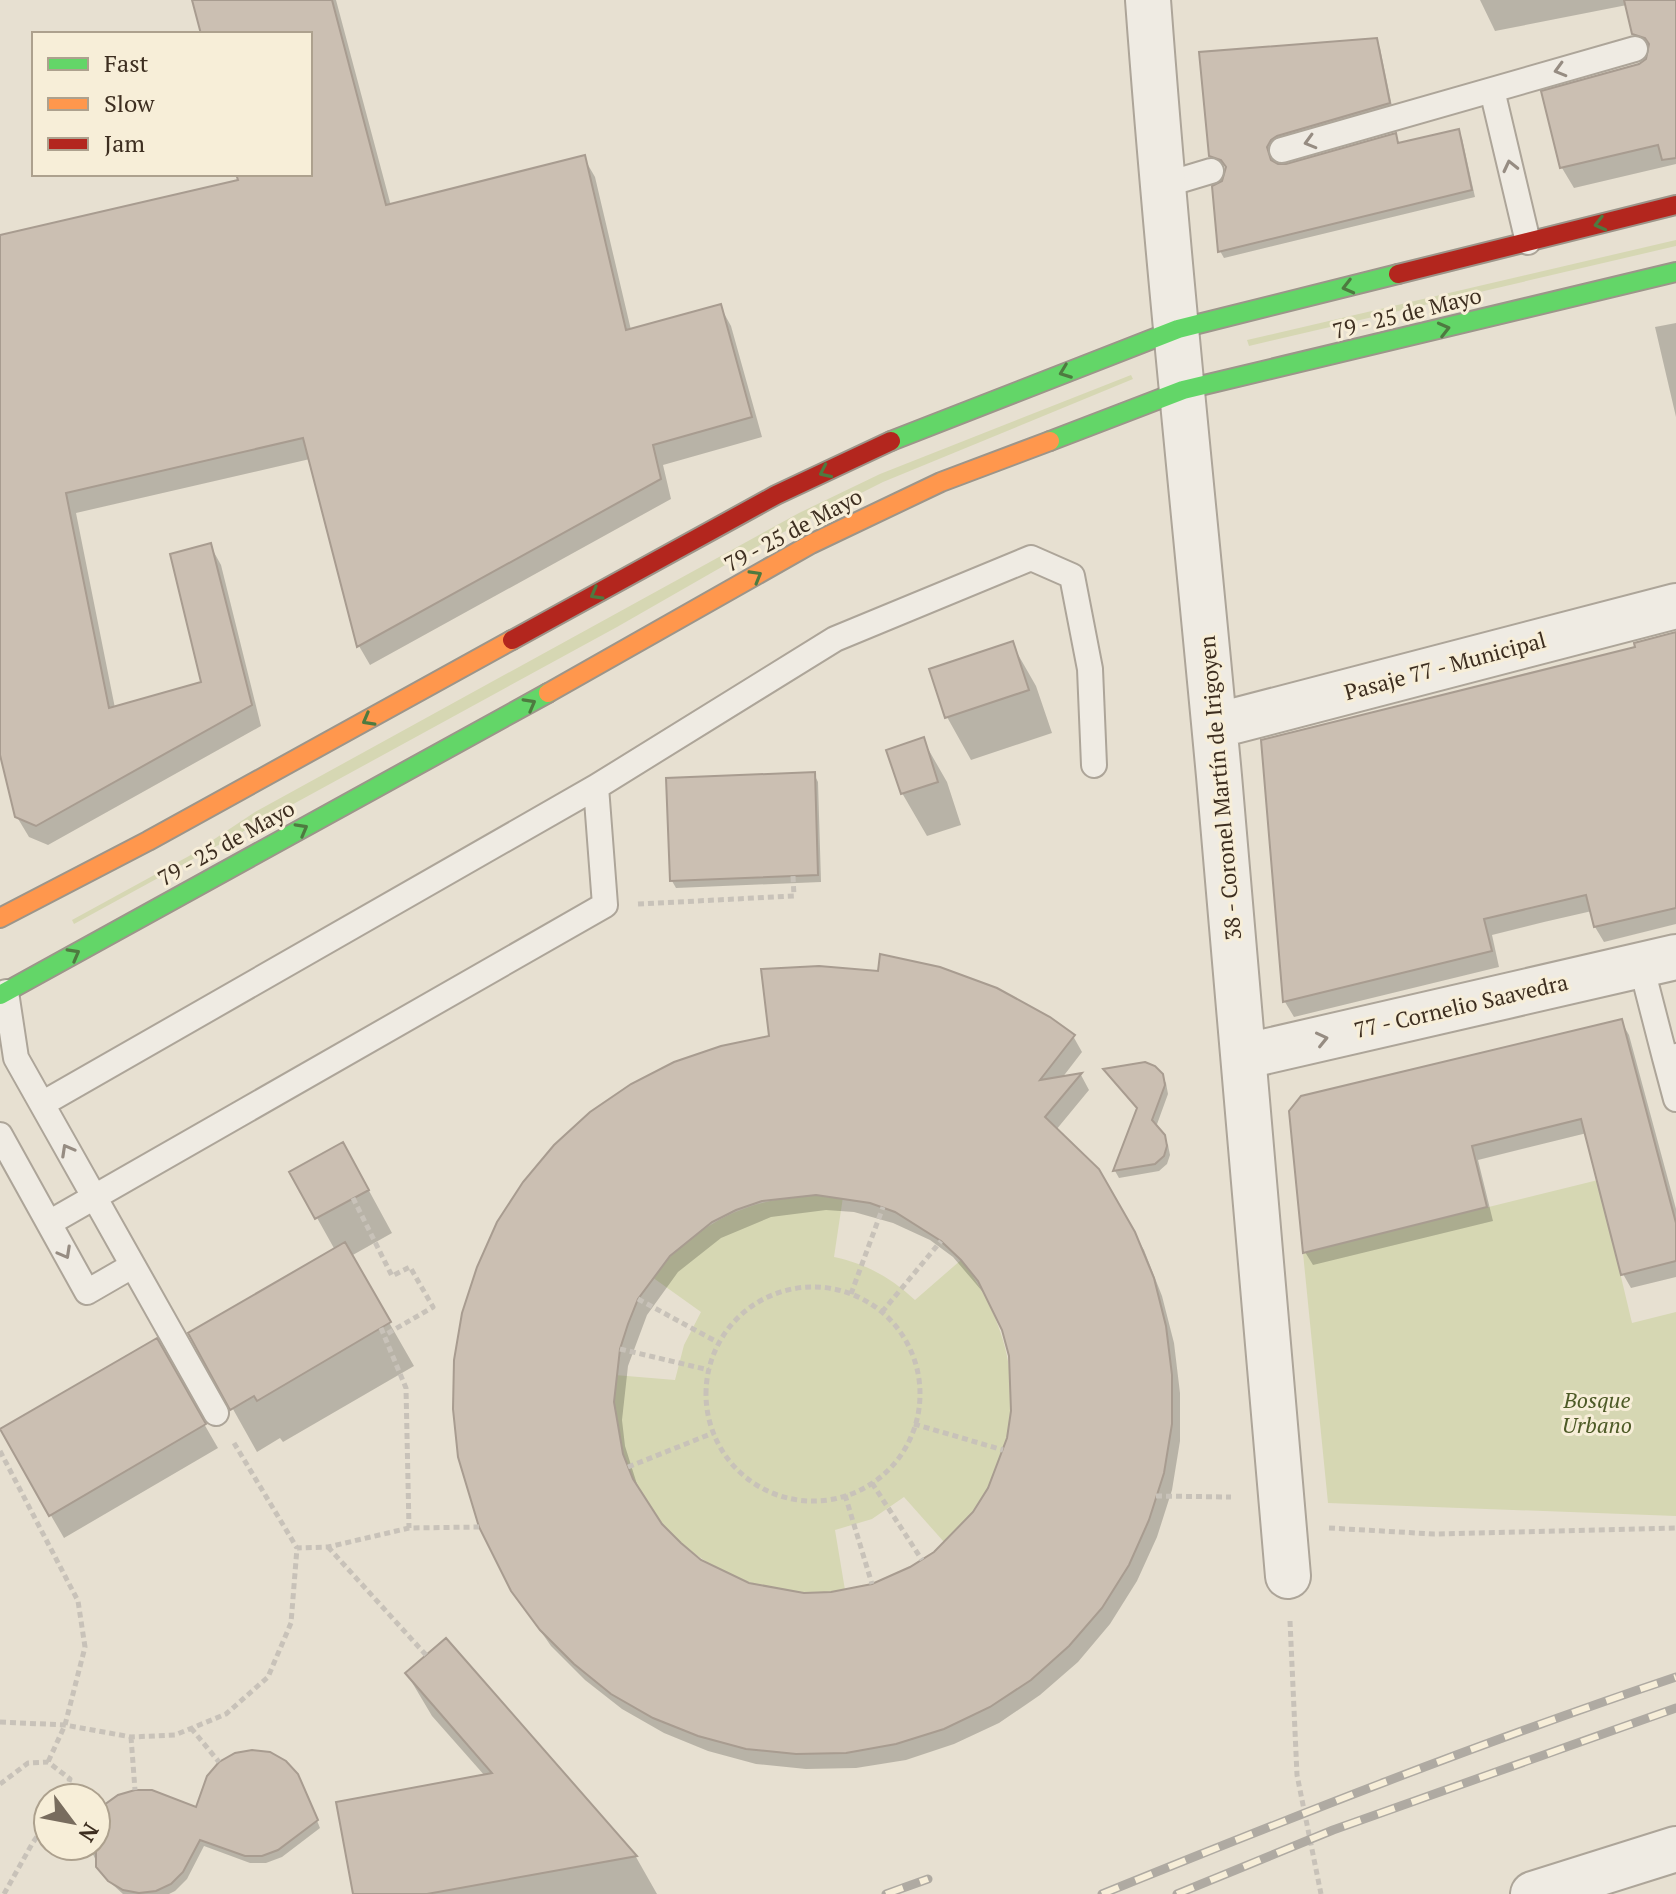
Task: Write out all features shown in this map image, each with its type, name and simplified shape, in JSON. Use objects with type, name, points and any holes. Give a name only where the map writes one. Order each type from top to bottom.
[{"type":"main road","name":"79 - 25 de Mayo","points":[[0,918],[162,833],[776,495],[910,432],[1178,329],[1676,205]]},
{"type":"main road","name":"79 - 25 de Mayo","points":[[2,992],[650,637],[811,544],[941,482],[1183,390],[1676,272]]},
{"type":"street","name":"38 - Coronel Martín de Irigoyen","points":[[1148,0],[1161,186],[1178,329],[1246,1056],[1288,1576]]},
{"type":"street","name":"Pasaje 77 - Municipal","points":[[1215,726],[1676,606]]},
{"type":"street","name":"77 - Cornelio Saavedra","points":[[1246,1056],[1658,961]]},
{"type":"street","points":[[1533,1894],[1676,1849]]},
{"type":"lane","points":[[1282,150],[1635,49]]},
{"type":"lane","points":[[1492,90],[1528,242]]},
{"type":"lane","points":[[1161,186],[1211,171]]},
{"type":"lane","points":[[42,1104],[596,787],[835,639],[1031,558],[1072,576],[1090,669],[1094,765]]},
{"type":"lane","points":[[49,1223],[605,905],[596,787]]},
{"type":"lane","points":[[1658,961],[1676,1099]]},
{"type":"lane","points":[[2,992],[16,1058],[216,1413]]},
{"type":"lane","points":[[0,1135],[87,1292],[132,1266]]},
{"type":"path","points":[[605,905],[794,896],[793,876]]},
{"type":"path","points":[[353,1198],[392,1276],[410,1267],[433,1307],[385,1335]]},
{"type":"path","points":[[851,1294],[883,1207]]},
{"type":"path","points":[[882,1312],[941,1241]]},
{"type":"path","points":[[814,1287],[851,1294],[882,1312],[901,1333],[918,1374],[919,1403],[914,1424],[898,1457],[872,1483],[845,1495],[808,1501],[766,1490],[732,1464],[713,1433],[706,1398],[709,1370],[719,1343],[747,1310],[786,1290],[814,1287]]},
{"type":"path","points":[[638,1299],[719,1343]]},
{"type":"path","points":[[381,1328],[406,1388],[409,1528]]},
{"type":"path","points":[[620,1349],[709,1370]]},
{"type":"path","points":[[0,1722],[65,1725],[131,1737],[175,1735],[226,1714],[268,1677],[291,1623],[297,1548],[216,1413]]},
{"type":"path","points":[[914,1424],[1003,1450]]},
{"type":"path","points":[[628,1467],[713,1433]]},
{"type":"path","points":[[0,1451],[78,1601],[85,1647],[65,1725],[48,1762]]},
{"type":"path","points":[[872,1483],[922,1560]]},
{"type":"path","points":[[845,1495],[872,1584]]},
{"type":"path","points":[[1156,1496],[1231,1497]]},
{"type":"path","points":[[1283,1525],[1434,1534],[1676,1528]]},
{"type":"path","points":[[297,1548],[328,1547],[409,1528],[479,1527]]},
{"type":"path","points":[[328,1547],[426,1655]]},
{"type":"path","points":[[1288,1576],[1297,1775],[1321,1894]]},
{"type":"path","points":[[191,1728],[219,1762]]},
{"type":"path","points":[[131,1737],[135,1790]]},
{"type":"path","points":[[0,1784],[28,1763],[48,1762],[70,1779],[69,1782]]},
{"type":"path","points":[[4,1894],[32,1844]]},
{"type":"green space","points":[[1676,240],[1676,246],[1249,346],[1247,340]]},
{"type":"green space","points":[[1131,375],[1133,379],[883,482],[776,536],[617,627],[74,924],[72,920],[189,856],[255,812],[799,513],[880,474]]},
{"type":"green space","name":"Bosque Urbano","points":[[1598,1180],[1632,1323],[1676,1312],[1676,1516],[1328,1503],[1303,1253]]},
{"type":"green space","points":[[790,1197],[843,1197],[834,1257],[878,1273],[915,1300],[961,1260],[981,1289],[996,1319],[1006,1351],[1011,1383],[1011,1416],[1005,1448],[992,1480],[974,1511],[944,1542],[904,1497],[872,1519],[835,1530],[845,1590],[809,1593],[774,1589],[740,1579],[709,1563],[681,1543],[657,1518],[637,1488],[623,1455],[615,1405],[615,1375],[675,1380],[684,1345],[701,1312],[652,1277],[687,1242],[706,1228],[745,1208]]},
{"type":"building","points":[[192,0],[332,0],[386,205],[585,155],[626,330],[721,304],[752,417],[653,445],[661,479],[357,647],[303,438],[66,493],[109,708],[201,682],[170,554],[211,543],[252,705],[36,826],[15,817],[0,755],[0,235],[238,180],[237,176],[312,176],[312,32],[200,32]]},
{"type":"building","points":[[1624,0],[1676,0],[1676,158],[1662,160],[1658,145],[1560,168],[1541,91],[1639,64],[1646,59],[1649,44],[1645,38],[1632,34]]},
{"type":"building","points":[[1377,38],[1390,103],[1277,136],[1267,147],[1271,160],[1286,164],[1396,133],[1398,143],[1459,129],[1472,190],[1218,252],[1212,186],[1222,181],[1226,167],[1221,160],[1209,156],[1199,52]]},
{"type":"building","points":[[1676,632],[1676,908],[1594,927],[1586,895],[1484,919],[1492,951],[1283,1002],[1261,740],[1635,647],[1634,643]]},
{"type":"building","points":[[1013,641],[1029,690],[945,718],[929,669]]},
{"type":"building","points":[[924,737],[938,782],[901,794],[886,750]]},
{"type":"building","points":[[815,772],[818,875],[670,881],[666,778]]},
{"type":"building","points":[[880,954],[940,967],[997,988],[1050,1017],[1075,1035],[1040,1080],[1082,1073],[1045,1117],[1099,1169],[1135,1232],[1154,1278],[1166,1326],[1172,1375],[1172,1424],[1164,1473],[1149,1520],[1129,1565],[1102,1608],[1069,1646],[1031,1680],[990,1707],[944,1729],[896,1744],[846,1753],[796,1754],[746,1749],[698,1736],[653,1718],[611,1694],[574,1664],[540,1630],[511,1591],[479,1527],[458,1457],[453,1409],[454,1360],[462,1313],[477,1267],[497,1222],[523,1182],[554,1145],[590,1112],[631,1084],[674,1062],[721,1046],[769,1036],[761,969],[819,966],[878,971]],"holes":[[[816,1195],[870,1203],[895,1212],[941,1241],[978,1281],[1002,1330],[1009,1356],[1011,1411],[1007,1438],[988,1488],[973,1512],[934,1552],[910,1567],[872,1584],[831,1592],[804,1593],[749,1583],[701,1560],[681,1543],[662,1524],[633,1479],[623,1454],[614,1402],[620,1349],[638,1299],[670,1256],[712,1222],[762,1201]]]},
{"type":"building","points":[[1622,1019],[1676,1223],[1676,1261],[1621,1275],[1581,1119],[1472,1146],[1487,1207],[1303,1253],[1289,1111],[1301,1096]]},
{"type":"building","points":[[1145,1062],[1163,1074],[1165,1085],[1152,1120],[1165,1135],[1167,1146],[1164,1156],[1155,1164],[1113,1171],[1137,1108],[1103,1069]]},
{"type":"building","points":[[343,1142],[369,1190],[315,1219],[289,1172]]},
{"type":"building","points":[[345,1242],[391,1322],[257,1401],[254,1396],[230,1410],[188,1333]]},
{"type":"building","points":[[157,1338],[206,1424],[49,1516],[0,1429]]},
{"type":"building","points":[[446,1638],[637,1856],[427,1894],[353,1894],[336,1802],[492,1773],[405,1673]]},
{"type":"building","points":[[252,1750],[270,1752],[286,1761],[298,1774],[318,1820],[278,1850],[262,1856],[245,1856],[200,1840],[183,1872],[171,1884],[156,1891],[139,1893],[123,1890],[108,1881],[96,1867],[96,1862],[112,1862],[112,1799],[135,1790],[152,1790],[196,1807],[207,1776],[219,1762],[235,1753]]},
{"type":"railway","points":[[1102,1894],[1388,1781],[1676,1677]]},
{"type":"railway","points":[[1177,1894],[1333,1830],[1676,1708]]},
{"type":"railway","points":[[886,1894],[928,1879]]},
{"type":"traffic: fast","points":[[1050,441],[1183,390],[1676,272]]},
{"type":"traffic: fast","points":[[891,441],[1178,329],[1398,274]]},
{"type":"traffic: fast","points":[[0,995],[548,693]]},
{"type":"traffic: slow","points":[[548,693],[811,544],[941,482],[1050,441]]},
{"type":"traffic: slow","points":[[0,918],[148,841],[512,640]]},
{"type":"traffic: jam","points":[[1398,274],[1676,205]]},
{"type":"traffic: jam","points":[[512,640],[776,495],[891,441]]}]
